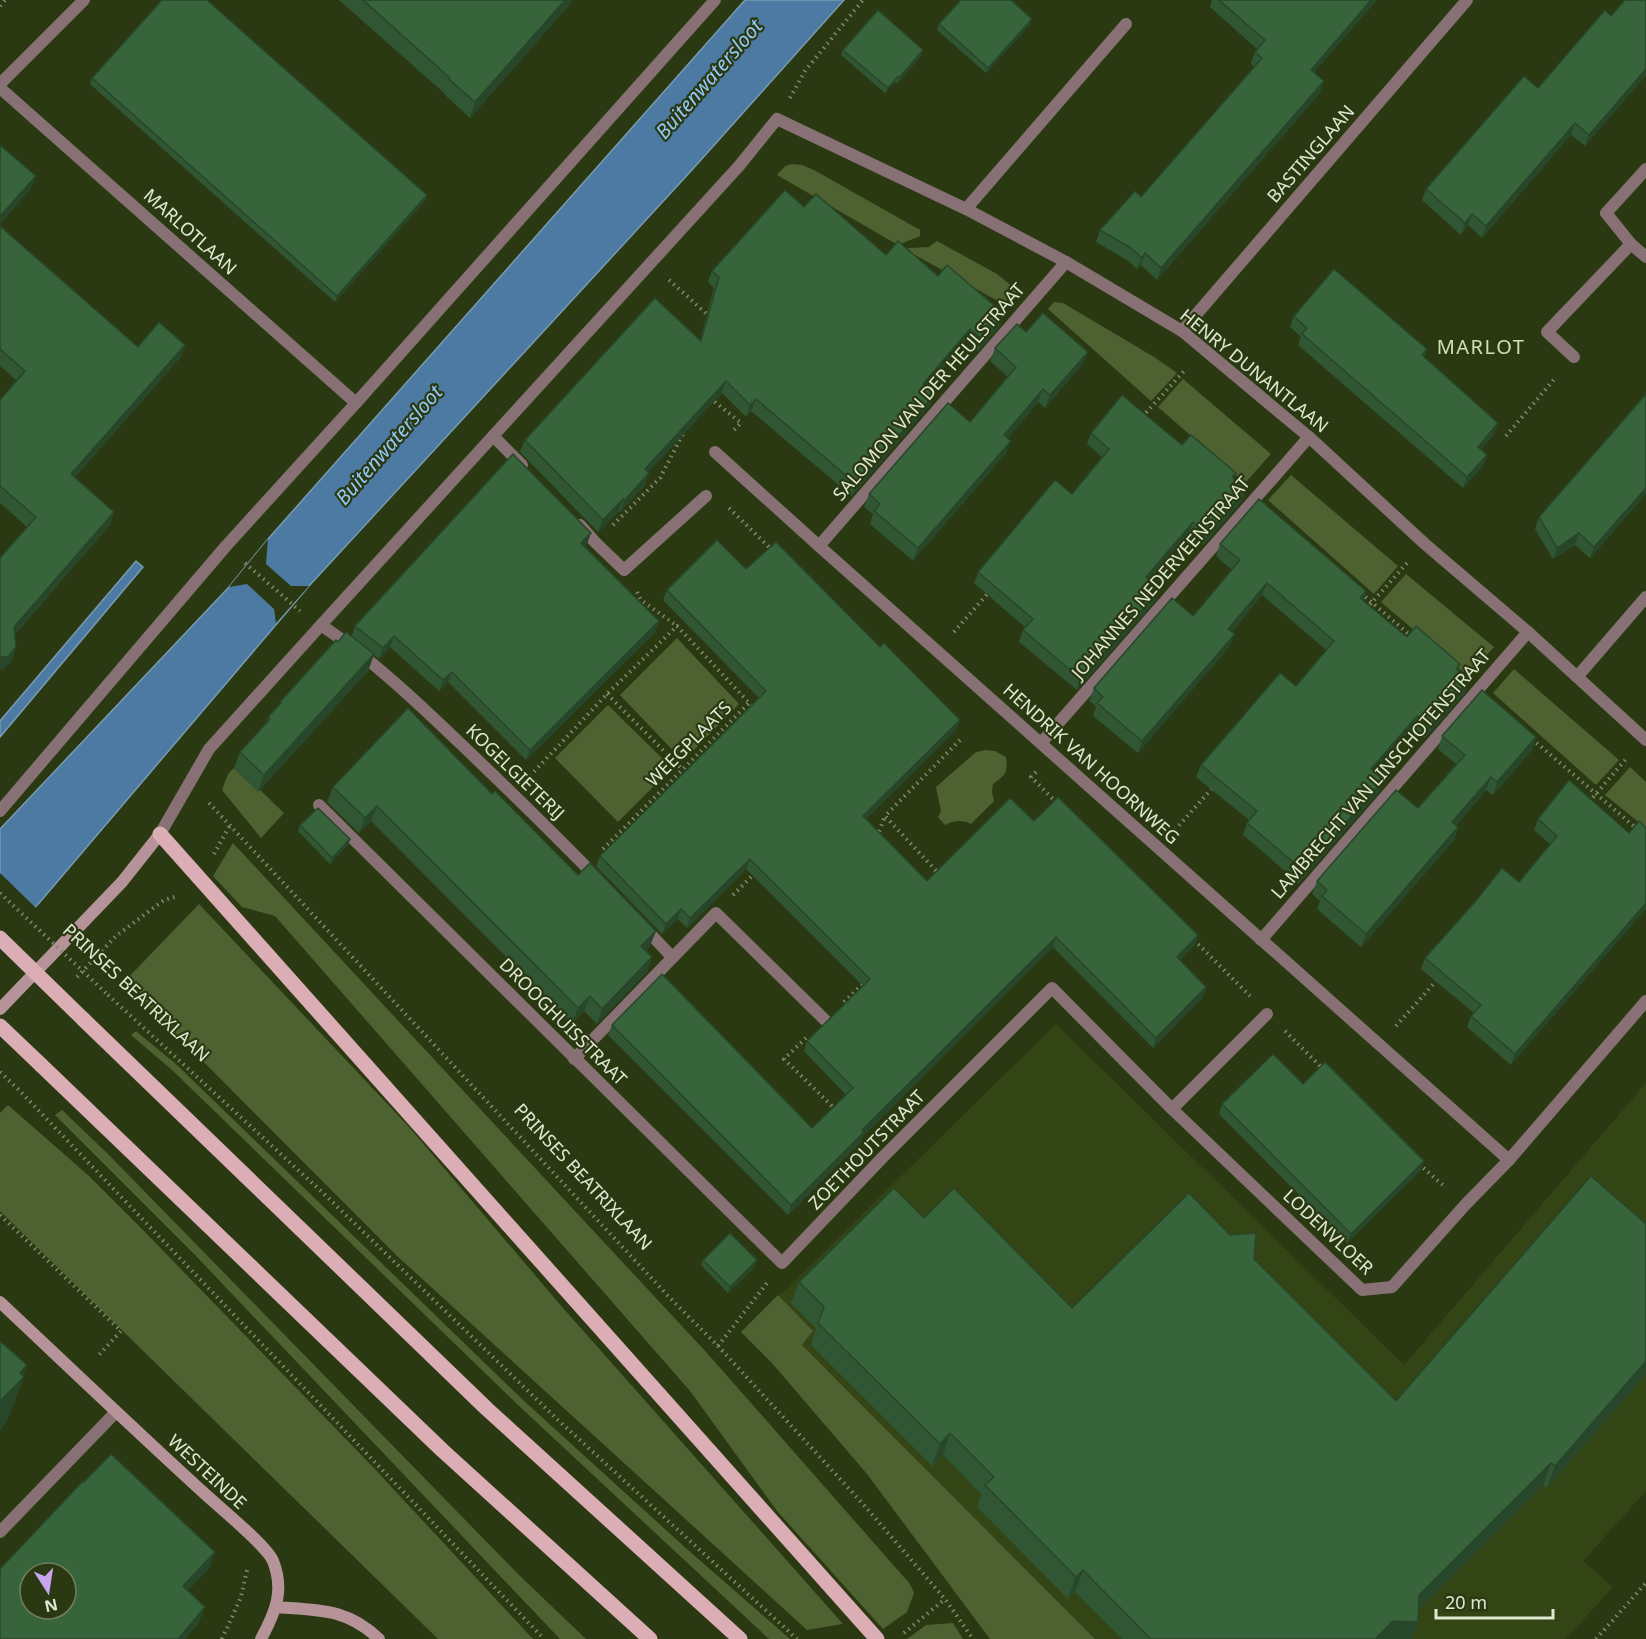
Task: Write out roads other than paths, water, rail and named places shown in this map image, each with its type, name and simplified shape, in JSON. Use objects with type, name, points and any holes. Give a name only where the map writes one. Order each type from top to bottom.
[{"type":"main road","points":[[160,834],[877,1639]]},
{"type":"main road","points":[[0,938],[488,1409],[740,1639]]},
{"type":"main road","points":[[0,1026],[442,1450],[650,1639]]},
{"type":"street","points":[[0,86],[84,0]]},
{"type":"street","points":[[0,811],[226,546],[715,0]]},
{"type":"street","name":"BASTINGLAAN","points":[[1182,332],[1467,0]]},
{"type":"street","points":[[966,209],[1126,24]]},
{"type":"street","name":"MARLOTLAAN","points":[[0,86],[356,403]]},
{"type":"street","name":"HENRY DUNANTLAAN","points":[[494,436],[739,166],[777,118],[966,209],[1066,262],[1182,332],[1308,437],[1646,740]]},
{"type":"street","points":[[1646,169],[1606,213],[1631,244],[1646,257]]},
{"type":"street","points":[[1574,357],[1547,332],[1631,244]]},
{"type":"street","name":"SALOMON VAN DER HEULSTRAAT","points":[[819,546],[1066,262]]},
{"type":"street","points":[[0,1009],[122,882],[160,834],[209,750],[494,436],[534,477]]},
{"type":"street","name":"JOHANNES NEDERVEENSTRAAT","points":[[1041,743],[1308,437]]},
{"type":"street","name":"HENDRIK VAN HOORNWEG","points":[[715,452],[1509,1160]]},
{"type":"street","points":[[574,519],[624,570],[706,496]]},
{"type":"street","points":[[1577,677],[1646,597]]},
{"type":"street","name":"KOGELGIETERIJ","points":[[321,625],[353,647],[426,711],[602,883]]},
{"type":"street","name":"LAMBRECHT VAN LINSCHOTENSTRAAT","points":[[1262,940],[1528,633]]},
{"type":"street","name":"DROOGHUISSTRAAT","points":[[319,805],[782,1263]]},
{"type":"street","points":[[574,1059],[716,913],[825,1020]]},
{"type":"street","points":[[633,916],[672,957]]},
{"type":"street","name":"LODENVLOER","points":[[1052,988],[1172,1109],[1362,1290],[1392,1287],[1465,1205],[1509,1160],[1646,1001]]},
{"type":"street","name":"ZOETHOUTSTRAAT","points":[[782,1263],[883,1157],[1052,988]]},
{"type":"street","points":[[1172,1109],[1267,1014]]},
{"type":"street","name":"WESTEINDE","points":[[0,1302],[266,1551],[276,1571],[278,1594],[276,1607]]},
{"type":"street","points":[[0,1532],[116,1412]]},
{"type":"street","points":[[261,1639],[276,1607],[332,1612],[368,1628],[379,1639]]},
{"type":"water","name":"Buitenwatersloot","points":[[745,0],[844,0],[691,171],[309,586],[40,902],[0,943],[0,829],[229,587],[268,539]]},
{"type":"water","points":[[136,561],[143,567],[0,737],[0,721]]},
{"type":"district","name":"MARLOT","points":[[1481,347]]}]
